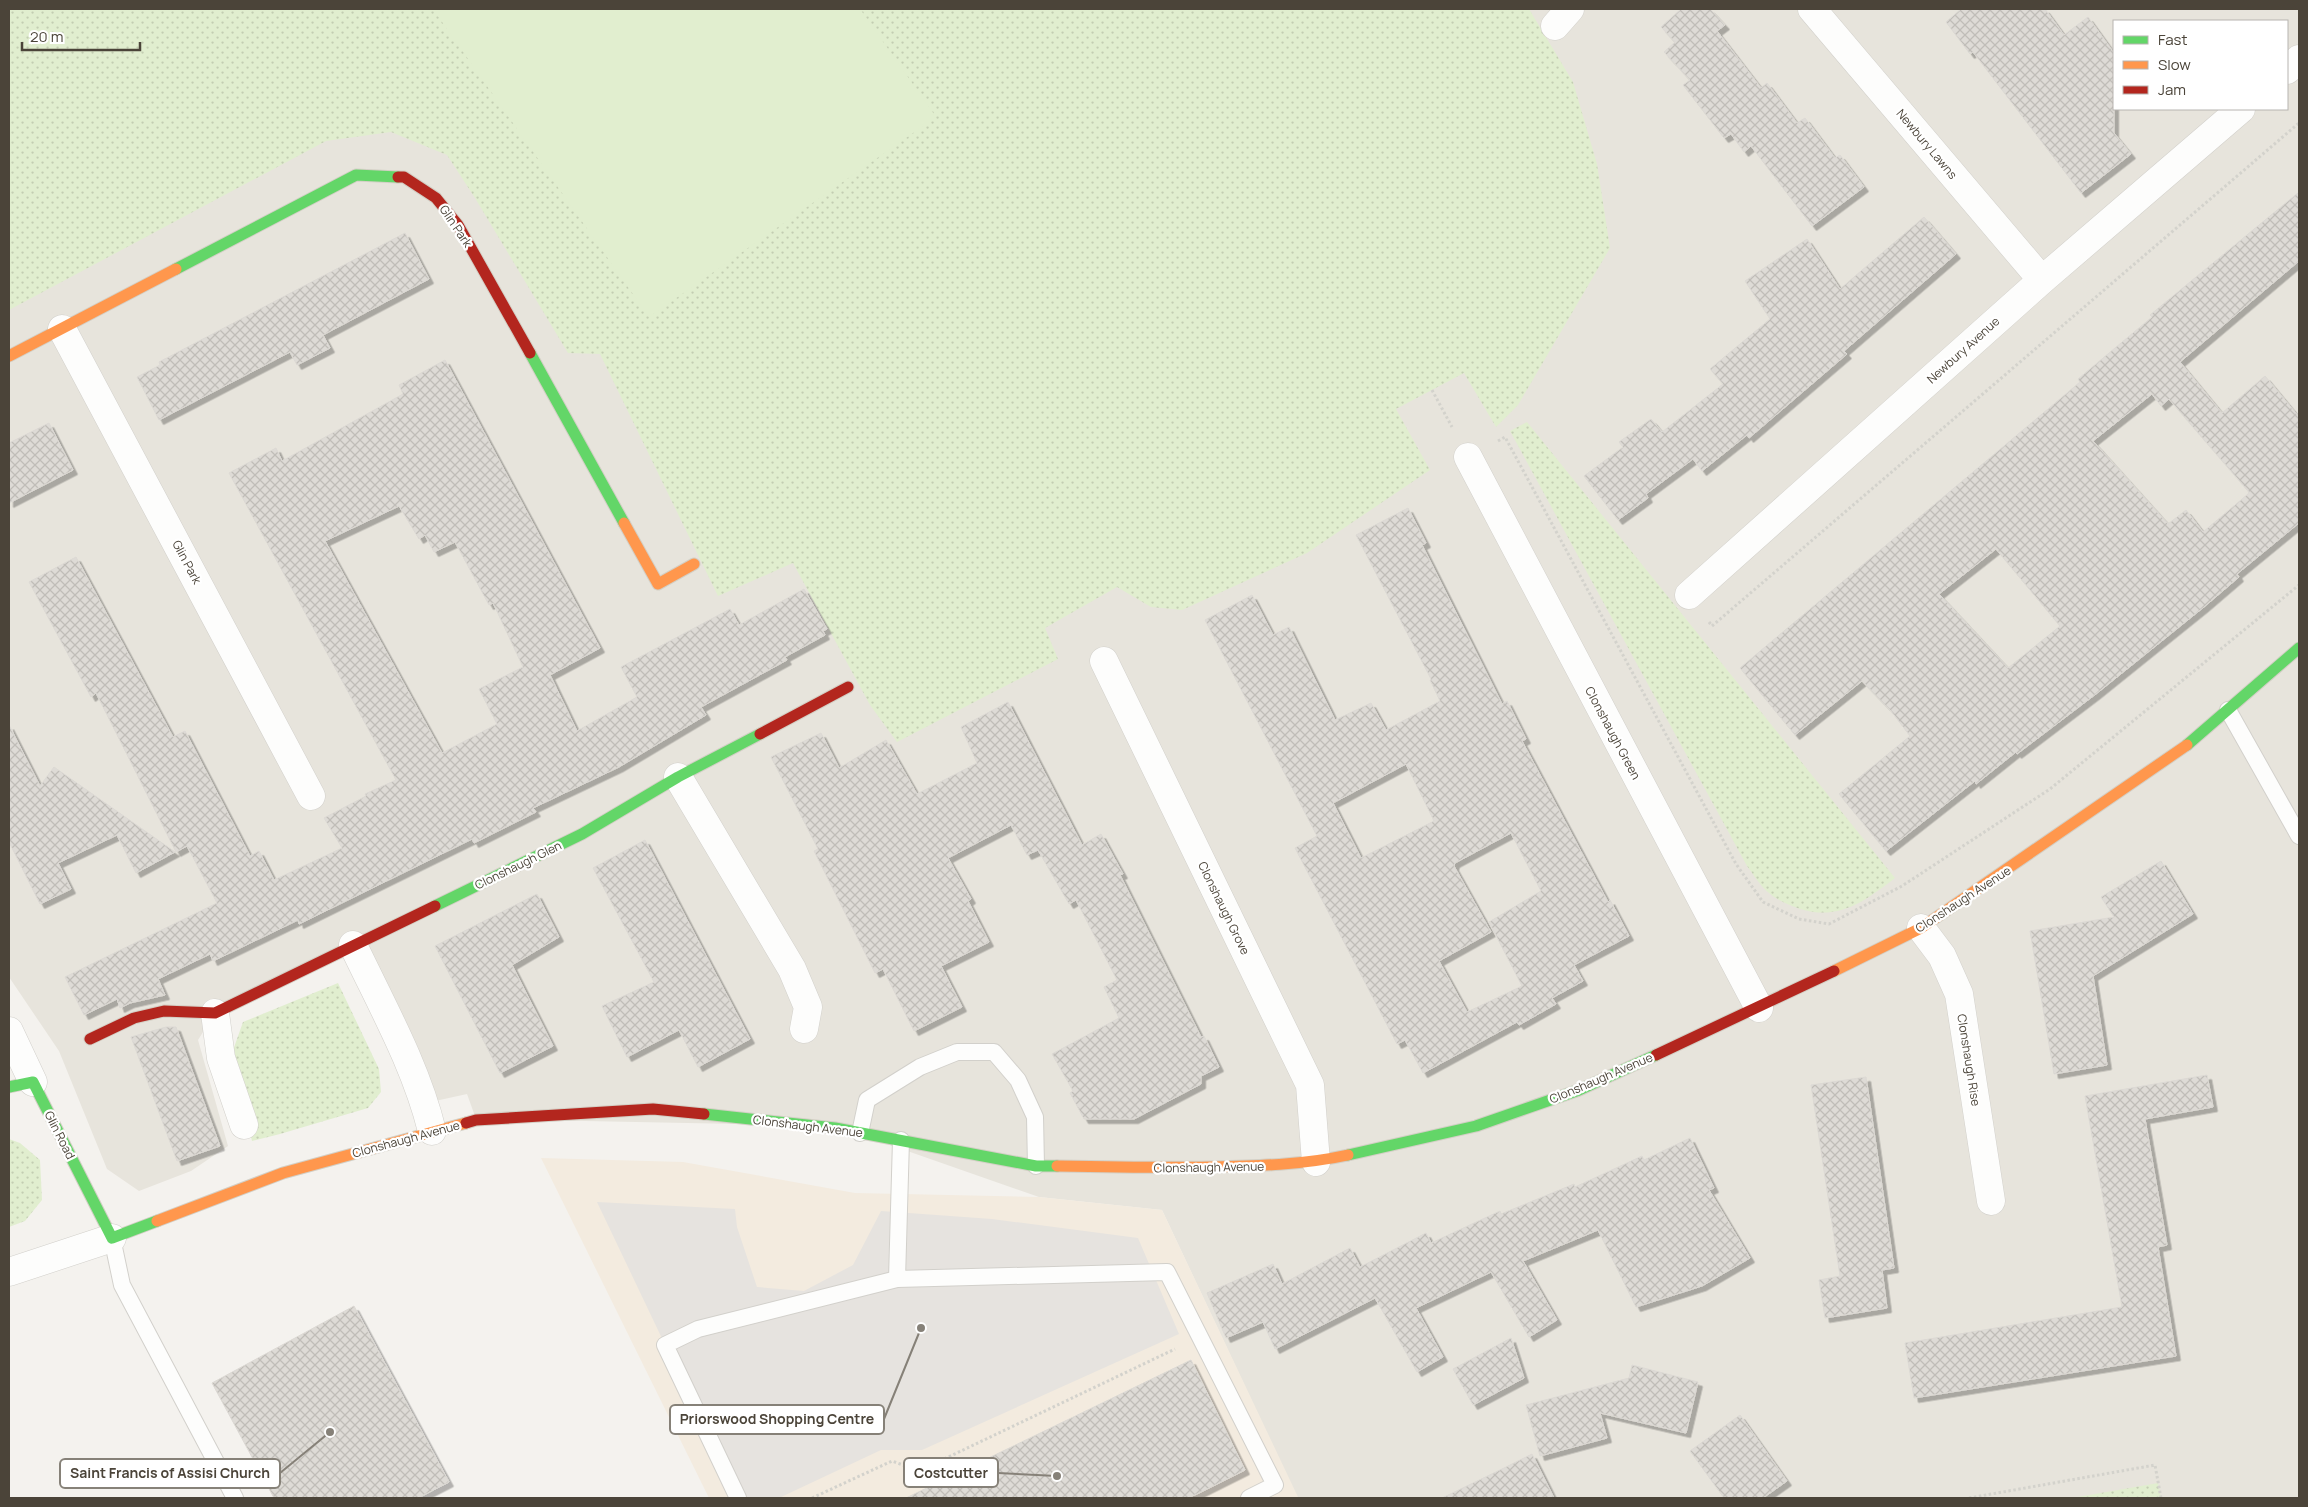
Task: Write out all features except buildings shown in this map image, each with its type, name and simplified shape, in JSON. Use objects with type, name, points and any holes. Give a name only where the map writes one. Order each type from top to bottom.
[{"type":"street","name":"Newbury Lawns","points":[[1812,9],[2042,280]]},
{"type":"street","points":[[2288,69],[2299,59]]},
{"type":"street","name":"Newbury Avenue","points":[[1689,595],[2042,280],[2240,110]]},
{"type":"street","name":"Glin Park","points":[[9,356],[356,175],[404,178],[436,198],[458,225],[658,584],[694,564]]},
{"type":"street","name":"Glin Park","points":[[62,329],[311,796]]},
{"type":"street","name":"Clonshaugh Green","points":[[1468,457],[1759,1008]]},
{"type":"street","name":"Clonshaugh Avenue","points":[[9,1272],[112,1238],[283,1173],[476,1120],[653,1109],[835,1128],[1036,1166],[1147,1168],[1259,1166],[1316,1162],[1476,1126],[1579,1090],[1759,1008],[1921,928],[2175,753],[2299,648]]},
{"type":"street","name":"Clonshaugh Grove","points":[[1104,661],[1310,1085],[1316,1162]]},
{"type":"street","name":"Clonshaugh Glen","points":[[90,1039],[134,1018],[164,1012],[215,1014],[582,834],[678,776],[848,687]]},
{"type":"street","points":[[678,776],[792,970],[808,1007],[804,1029]]},
{"type":"street","name":"Clonshaugh Rise","points":[[1921,928],[1942,956],[1959,994],[1991,1202]]},
{"type":"street","points":[[353,945],[405,1053],[425,1103],[432,1131]]},
{"type":"street","points":[[215,1014],[221,1058],[244,1125]]},
{"type":"street","name":"Glin Road","points":[[9,1031],[21,1085],[112,1238]]},
{"type":"lane","points":[[2228,710],[2299,836]]},
{"type":"lane","points":[[860,1133],[868,1100],[920,1067],[957,1052],[994,1052],[1018,1080],[1035,1117],[1036,1166]]},
{"type":"lane","points":[[897,1279],[900,1140]]},
{"type":"lane","points":[[112,1238],[122,1285],[235,1498]]},
{"type":"lane","points":[[738,1498],[665,1345],[698,1328],[897,1279],[1167,1272],[1276,1486],[1249,1498]]},
{"type":"path","points":[[1689,595],[1712,626],[2299,123]]},
{"type":"path","points":[[1432,390],[1468,457],[1505,436],[1736,864],[1763,902],[1799,919],[1829,924],[1902,886],[2050,789],[2299,585]]},
{"type":"path","points":[[812,1498],[892,1461],[919,1472],[1200,1337]]},
{"type":"path","points":[[1969,1498],[2155,1465],[2161,1498]]},
{"type":"shaded area","points":[[9,9],[2299,9],[2299,1498],[1296,1498],[1162,1210],[1039,1197],[836,1126],[476,1119],[467,1094],[426,1103],[353,944],[215,1013],[198,1040],[228,1146],[191,1171],[139,1191],[107,1169],[59,1051],[9,977]]},
{"type":"shaded area","points":[[541,1158],[683,1162],[855,1193],[1039,1197],[1162,1210],[1298,1497],[709,1498]]},
{"type":"shaded area","points":[[597,1202],[735,1209],[737,1227],[757,1287],[804,1291],[853,1265],[881,1211],[992,1219],[1138,1238],[1179,1334],[922,1450],[881,1450],[779,1498],[738,1498]]},
{"type":"green space","points":[[9,9],[1529,9],[1573,82],[1597,164],[1610,248],[1518,405],[1496,427],[1464,373],[1396,409],[1430,470],[1307,553],[1182,610],[1151,607],[1117,587],[1045,628],[1058,659],[897,742],[870,705],[793,563],[718,596],[600,354],[568,353],[447,155],[391,132],[326,141],[9,310]]},
{"type":"green space","points":[[433,9],[860,9],[936,117],[649,317]]},
{"type":"green space","points":[[1527,422],[1895,878],[1851,907],[1827,912],[1814,912],[1788,904],[1772,896],[1760,884],[1747,866],[1510,431]]},
{"type":"green space","points":[[338,983],[379,1069],[381,1092],[368,1108],[252,1141],[231,1056],[243,1022]]},
{"type":"green space","points":[[9,1139],[20,1143],[40,1160],[42,1200],[25,1221],[9,1227]]},
{"type":"green space","points":[[2158,1483],[2161,1498],[2072,1498]]},
{"type":"traffic: fast","points":[[176,269],[356,175],[398,177]]},
{"type":"traffic: fast","points":[[530,353],[624,523]]},
{"type":"traffic: fast","points":[[2187,745],[2299,648]]},
{"type":"traffic: fast","points":[[435,906],[582,834],[678,777],[760,734]]},
{"type":"traffic: fast","points":[[1348,1155],[1476,1126],[1579,1090],[1656,1055]]},
{"type":"traffic: fast","points":[[9,1087],[33,1082],[112,1238],[157,1221]]},
{"type":"traffic: fast","points":[[704,1114],[835,1128],[1036,1166],[1057,1166]]},
{"type":"traffic: slow","points":[[9,356],[176,269]]},
{"type":"traffic: slow","points":[[624,523],[658,584],[694,564]]},
{"type":"traffic: slow","points":[[1834,971],[1921,928],[2187,745]]},
{"type":"traffic: slow","points":[[157,1221],[283,1173],[466,1123]]},
{"type":"traffic: slow","points":[[1057,1166],[1245,1166],[1297,1163],[1348,1155]]},
{"type":"traffic: jam","points":[[398,177],[404,177],[436,198],[458,225],[530,353]]},
{"type":"traffic: jam","points":[[760,734],[848,687]]},
{"type":"traffic: jam","points":[[90,1039],[134,1018],[164,1011],[215,1013],[435,906]]},
{"type":"traffic: jam","points":[[1656,1055],[1834,971]]},
{"type":"traffic: jam","points":[[466,1123],[476,1120],[653,1109],[704,1114]]},
{"type":"place","name":"Priorswood Shopping Centre","points":[[921,1328]]},
{"type":"place","name":"Saint Francis of Assisi Church","points":[[330,1432]]},
{"type":"place","name":"Costcutter","points":[[1057,1476]]}]
